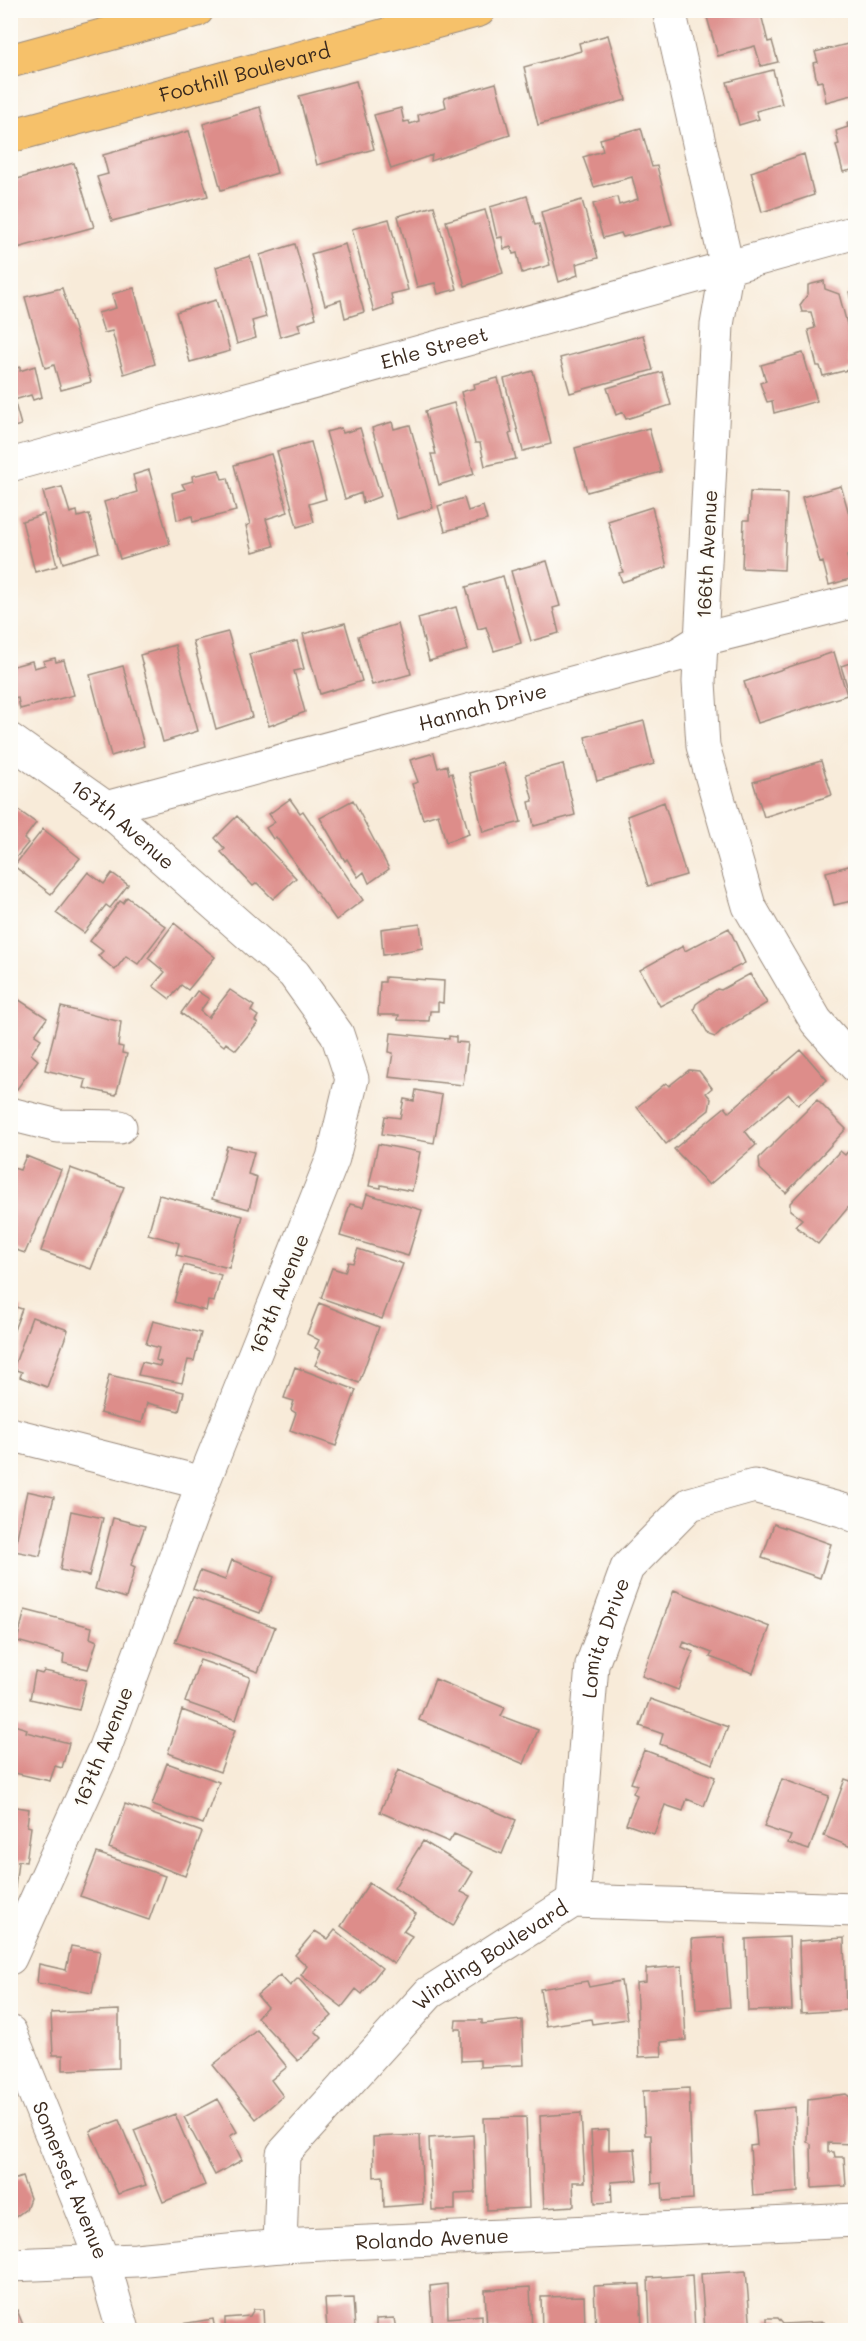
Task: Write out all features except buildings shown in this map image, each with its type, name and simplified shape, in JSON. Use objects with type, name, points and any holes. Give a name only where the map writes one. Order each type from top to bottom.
[{"type":"main road","points":[[10,61],[197,10]]},
{"type":"main road","name":"Foothill Boulevard","points":[[10,136],[479,10]]},
{"type":"street","name":"166th Avenue","points":[[669,10],[727,267],[717,325],[703,639],[699,682],[704,746],[748,906],[816,1021],[855,1066]]},
{"type":"street","name":"Ehle Street","points":[[10,465],[855,232]]},
{"type":"street","name":"Hannah Drive","points":[[106,808],[677,655],[703,639],[855,601]]},
{"type":"street","name":"167th Avenue","points":[[10,740],[106,808],[294,974],[337,1034],[352,1079],[333,1158],[203,1483],[104,1750],[10,1958]]},
{"type":"street","points":[[10,1114],[58,1126],[120,1127]]},
{"type":"street","points":[[10,1434],[203,1483]]},
{"type":"street","name":"Lomita Drive","points":[[573,1901],[592,1665],[627,1568],[690,1504],[754,1486],[842,1510],[855,1516]]},
{"type":"street","name":"Winding Boulevard","points":[[280,2246],[283,2154],[429,1993],[573,1901],[855,1910]]},
{"type":"street","name":"Somerset Avenue","points":[[10,2032],[103,2261],[123,2331]]},
{"type":"street","name":"Rolando Avenue","points":[[10,2265],[103,2261],[280,2246],[855,2220]]}]
